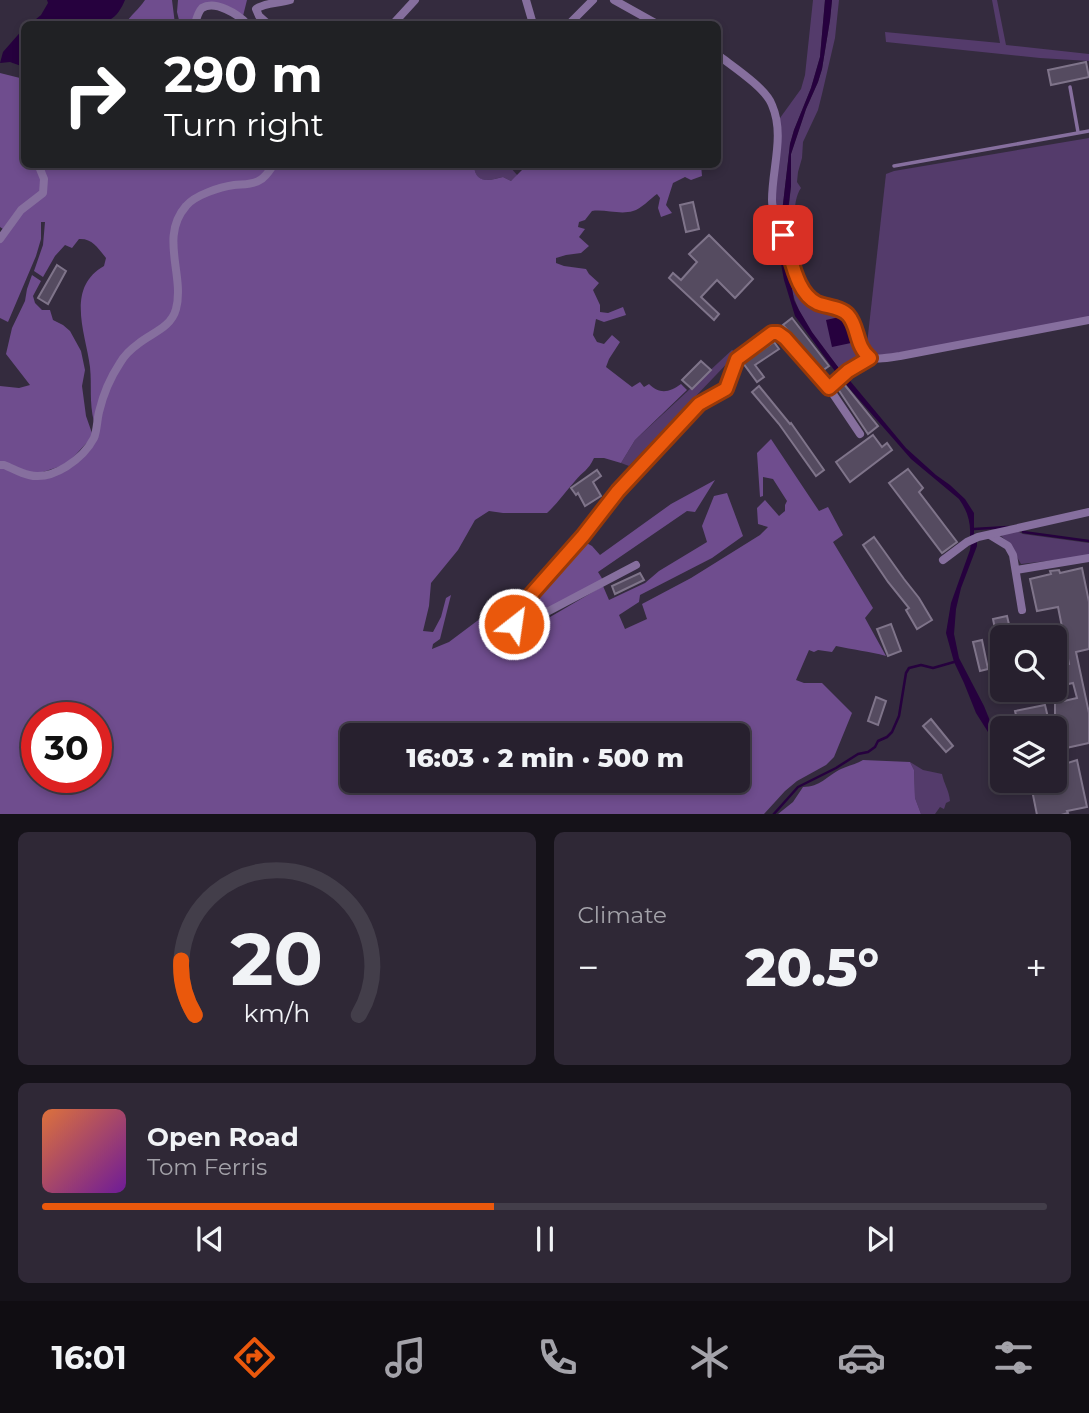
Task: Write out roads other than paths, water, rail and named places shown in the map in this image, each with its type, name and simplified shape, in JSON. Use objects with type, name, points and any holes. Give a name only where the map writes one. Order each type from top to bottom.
[{"type":"street","points":[[265,21],[256,9],[262,5],[290,0]]},
{"type":"street","points":[[396,21],[415,0]]},
{"type":"street","points":[[526,0],[533,21]]},
{"type":"street","points":[[572,21],[593,0]]},
{"type":"street","points":[[614,0],[652,21]]},
{"type":"street","points":[[196,21],[201,9],[209,4],[220,5],[244,21]]},
{"type":"street","points":[[721,57],[765,93],[772,104],[778,137],[772,202],[800,285],[811,299],[849,315],[863,352],[870,358],[900,356],[1089,320]]},
{"type":"street","points":[[0,239],[21,210],[43,193],[44,179],[40,168]]},
{"type":"street","points":[[0,465],[29,476],[48,475],[69,466],[95,436],[106,389],[119,364],[138,343],[170,322],[176,313],[173,238],[176,224],[187,205],[222,188],[260,181],[271,168]]},
{"type":"street","points":[[636,565],[528,622],[518,626],[511,620],[618,491],[699,404],[726,389],[737,359],[772,333],[778,333],[785,338],[832,385],[860,435]]},
{"type":"street","points":[[832,385],[848,371],[870,358]]},
{"type":"street","points":[[943,560],[978,537],[1089,512]]},
{"type":"street","points":[[988,535],[1008,546],[1013,555],[1022,610]]},
{"type":"street","points":[[1016,570],[1089,558]]},
{"type":"lane","points":[[1070,87],[1078,132]]},
{"type":"lane","points":[[894,166],[1089,131]]},
{"type":"waterway","points":[[974,529],[1008,527]]},
{"type":"waterway","points":[[1023,532],[1089,541]]},
{"type":"waterway","points":[[774,814],[798,787],[858,754],[868,752],[892,732],[899,716],[909,668],[921,665],[933,668],[954,662]]}]
